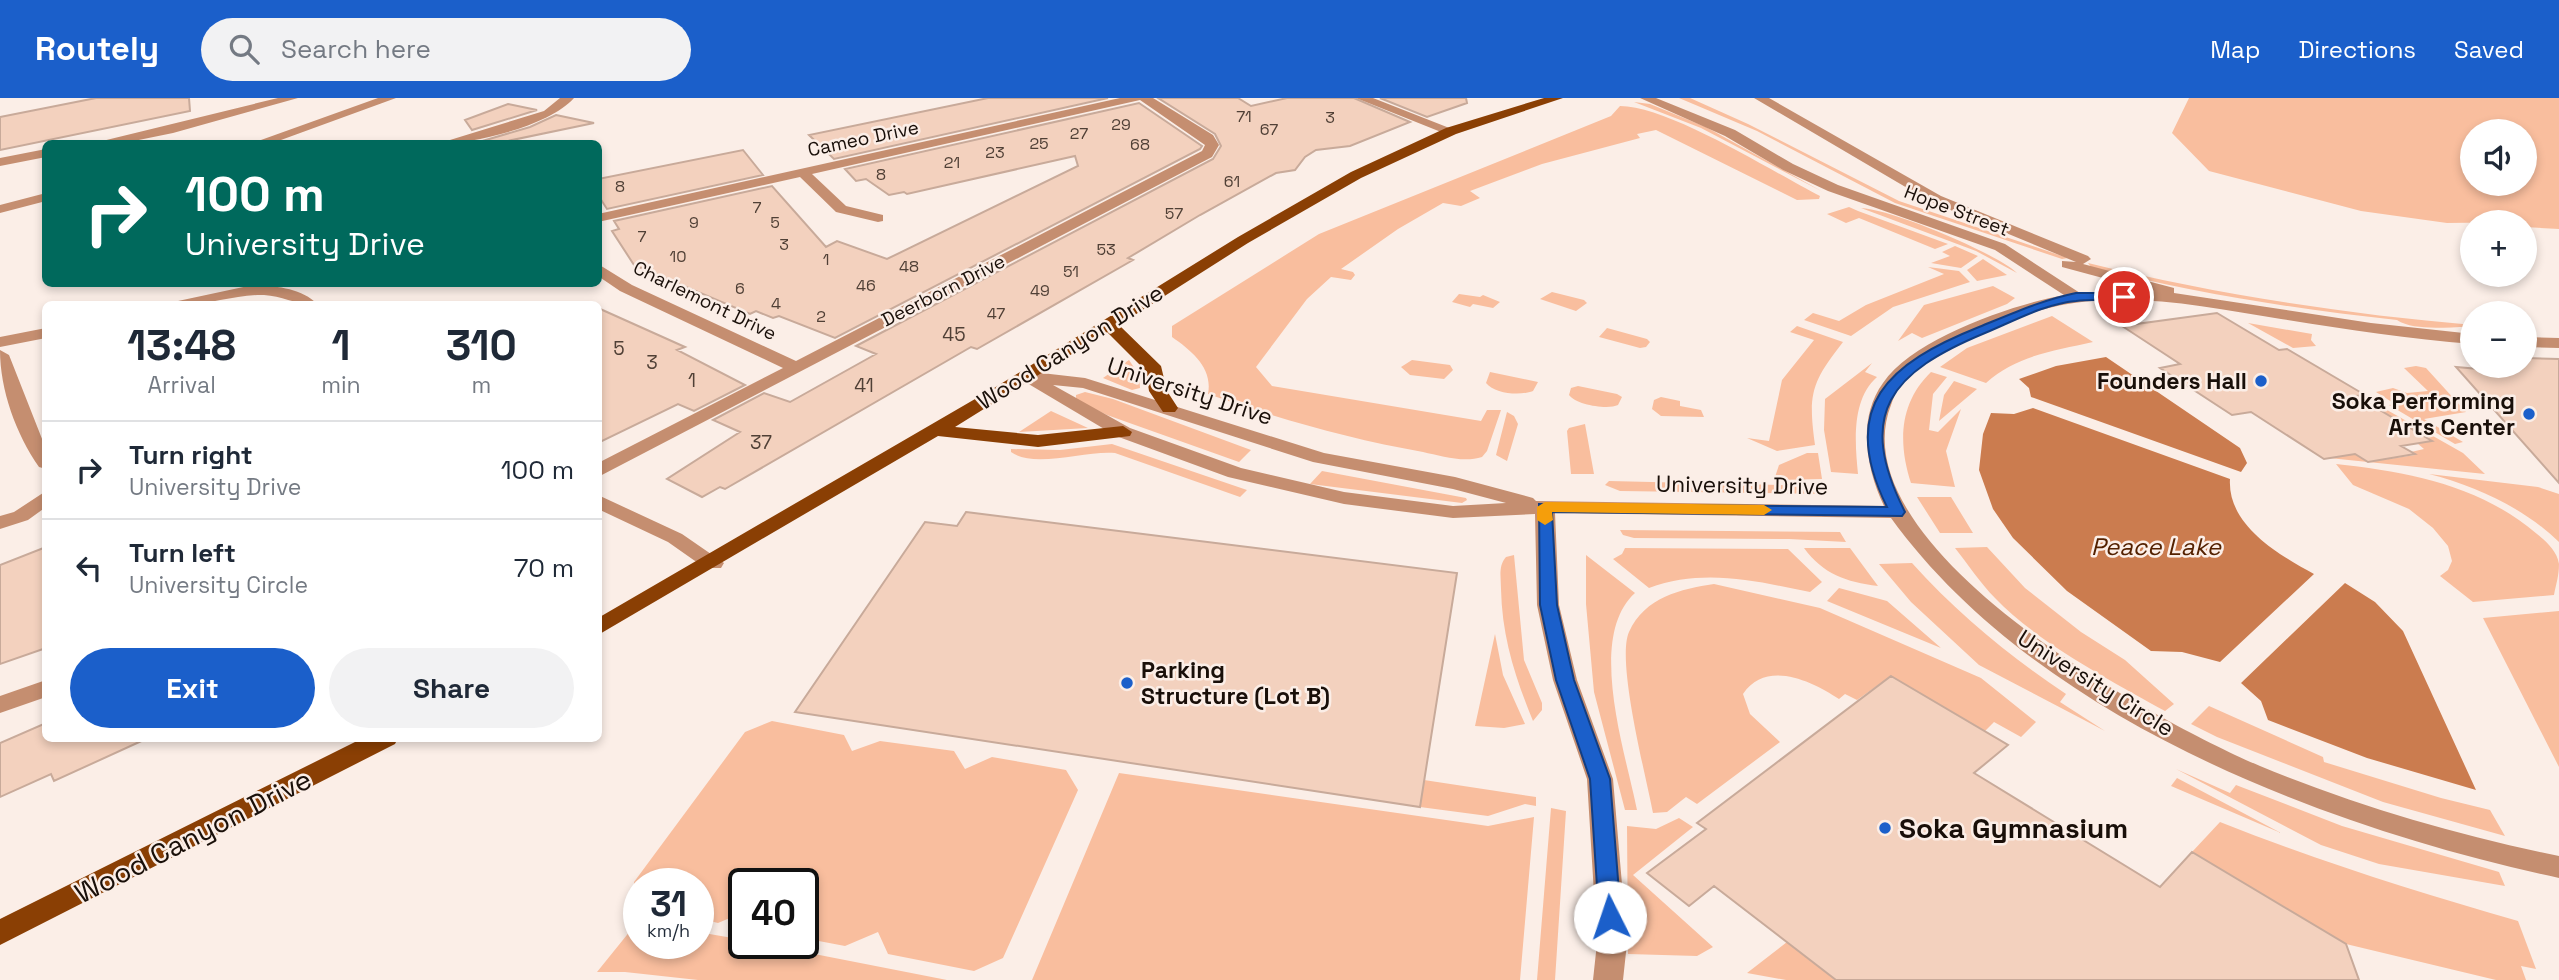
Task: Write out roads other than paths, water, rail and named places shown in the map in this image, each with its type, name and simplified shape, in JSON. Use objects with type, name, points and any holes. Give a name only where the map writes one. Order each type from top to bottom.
[{"type":"main road","name":"Wood Canyon Drive","points":[[602,626],[713,563],[1356,175],[1451,131],[1557,98]]},
{"type":"main road","points":[[1107,323],[1155,370],[1158,391],[1169,408]]},
{"type":"main road","points":[[934,430],[1038,442],[1122,432]]},
{"type":"main road","name":"Wood Canyon Drive","points":[[0,933],[378,742]]},
{"type":"street","points":[[117,140],[173,129],[292,98]]},
{"type":"street","points":[[268,140],[390,98]]},
{"type":"street","points":[[457,140],[548,114],[568,98]]},
{"type":"street","name":"Cameo Drive","points":[[602,217],[1136,98]]},
{"type":"street","name":"Deerborn Drive","points":[[602,469],[1207,154],[1212,145],[1208,138],[1145,98]]},
{"type":"street","points":[[1362,98],[1451,131]]},
{"type":"street","name":"Hope Street","points":[[1646,98],[1730,133],[1816,181],[2000,247],[2053,279],[2076,297]]},
{"type":"street","name":"Hope Street","points":[[1665,98],[1747,133],[1848,187],[1855,194]]},
{"type":"street","points":[[1760,98],[1936,199],[2077,262]]},
{"type":"street","points":[[0,162],[42,154]]},
{"type":"street","points":[[801,171],[841,209],[878,218]]},
{"type":"street","points":[[0,209],[42,198]]},
{"type":"street","points":[[2000,247],[2077,262],[2190,299]]},
{"type":"street","name":"Charlemont Drive","points":[[602,272],[626,288],[795,367]]},
{"type":"street","points":[[202,301],[268,290],[290,293],[304,301]]},
{"type":"street","name":"University Circle","points":[[2460,337],[2335,323],[2190,299],[2076,297],[2049,303],[1955,340],[1926,355],[1891,384],[1876,417],[1874,435],[1885,489],[1897,512],[1937,561],[2034,648],[2163,727],[2252,773],[2367,815],[2469,845],[2559,867]]},
{"type":"street","points":[[0,342],[42,334]]},
{"type":"street","points":[[2537,342],[2559,343]]},
{"type":"street","points":[[0,355],[36,449],[42,457]]},
{"type":"street","name":"University Drive","points":[[1024,376],[1085,383],[1320,458],[1455,483],[1545,507]]},
{"type":"street","name":"University Drive","points":[[1024,376],[1122,432],[1235,473],[1344,498],[1452,512],[1545,507],[1897,512]]},
{"type":"street","points":[[0,523],[42,501]]},
{"type":"street","points":[[602,503],[675,538],[713,563]]},
{"type":"street","points":[[1545,507],[1548,605],[1565,680],[1600,779],[1612,943],[1608,980]]},
{"type":"street","points":[[0,705],[42,689]]},
{"type":"water","points":[[2106,357],[2240,448],[2247,463],[2241,472],[2031,397],[2029,388],[2019,379],[2056,366]]},
{"type":"water","name":"Peace Lake","points":[[2033,408],[2230,479],[2231,496],[2246,524],[2271,548],[2314,574],[2220,662],[2182,652],[2151,651],[2067,591],[2013,538],[1993,509],[1979,470],[1983,434],[1991,413],[2014,414]]},
{"type":"water","points":[[2345,583],[2375,602],[2403,631],[2476,790],[2367,758],[2268,720],[2261,701],[2241,683]]},
{"type":"place","name":"Founders Hall","points":[[2261,381]]},
{"type":"place","name":"Soka Performing Arts Center","points":[[2529,414]]},
{"type":"place","name":"Parking Structure (Lot B)","points":[[1127,683]]},
{"type":"place","name":"Soka Gymnasium","points":[[1885,828]]}]
